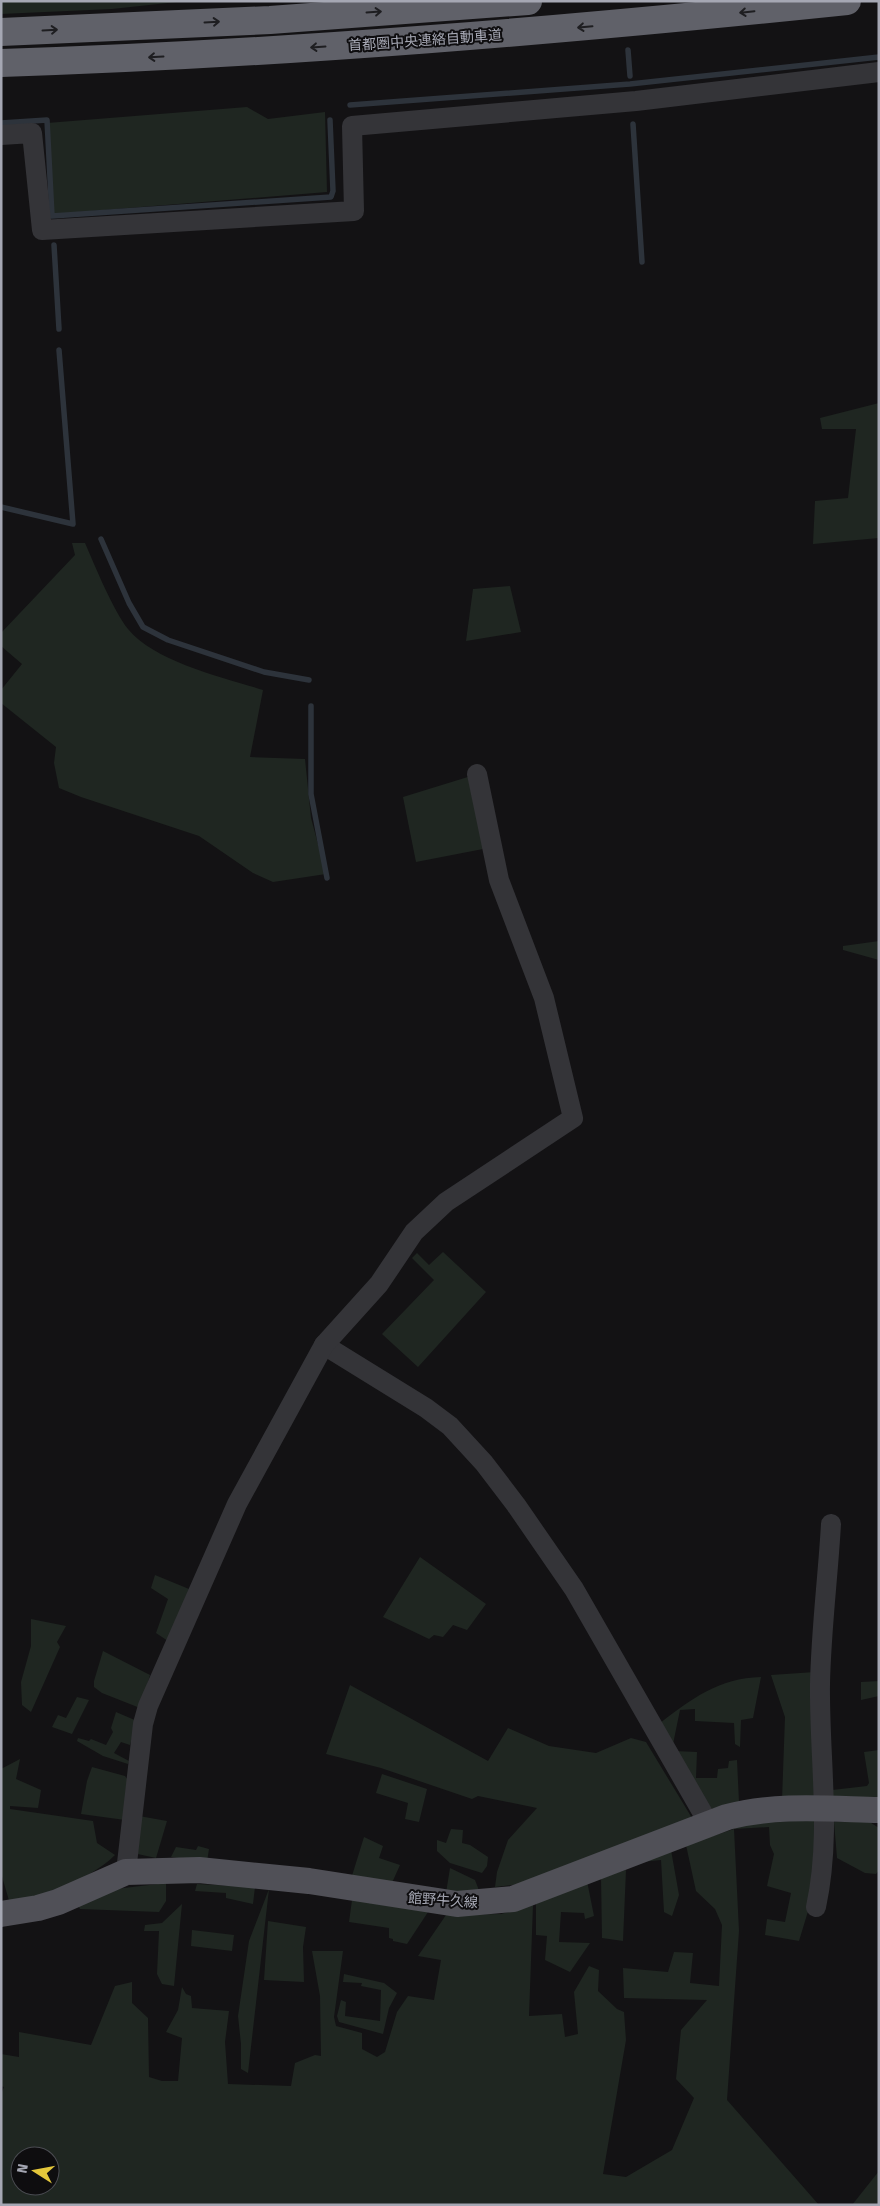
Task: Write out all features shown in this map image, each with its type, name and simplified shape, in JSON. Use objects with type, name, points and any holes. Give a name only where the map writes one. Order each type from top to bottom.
[{"type":"highway","points":[[1,32],[270,20],[528,1]]},
{"type":"highway","name":"首都圏中央連絡自動車道","points":[[1,63],[121,59],[517,33],[848,1]]},
{"type":"main road","name":"館野牛久線","points":[[1,1914],[38,1908],[58,1902],[126,1872],[199,1870],[309,1882],[457,1904],[483,1903],[514,1899],[745,1812],[879,1810]]},
{"type":"street","points":[[1,135],[32,134],[42,230],[354,211],[352,126],[636,101],[879,72]]},
{"type":"street","points":[[126,1872],[143,1724],[148,1706],[237,1504],[324,1345],[379,1284],[414,1232],[446,1202],[573,1118],[544,998],[499,880],[477,774]]},
{"type":"street","points":[[324,1345],[371,1372],[426,1408],[450,1426],[484,1464],[516,1504],[574,1589],[709,1824]]},
{"type":"street","points":[[816,1907],[823,1876],[825,1810],[820,1682],[831,1524]]},
{"type":"shaded area","points":[[1,1],[186,1],[112,9],[1,14]]},
{"type":"shaded area","points":[[247,107],[268,119],[325,112],[327,192],[54,214],[47,123]]},
{"type":"shaded area","points":[[879,403],[879,538],[813,544],[815,501],[848,498],[856,429],[822,429],[820,418]]},
{"type":"shaded area","points":[[72,543],[85,543],[116,611],[128,629],[140,641],[155,651],[190,667],[263,690],[250,757],[305,759],[311,818],[326,874],[273,882],[253,873],[199,836],[59,788],[54,763],[56,747],[1,703],[1,690],[22,664],[1,646],[1,633],[75,555]]},
{"type":"shaded area","points":[[510,586],[521,632],[466,641],[473,589]]},
{"type":"shaded area","points":[[471,776],[483,849],[416,862],[403,797]]},
{"type":"shaded area","points":[[879,941],[879,960],[843,950],[843,946]]},
{"type":"shaded area","points":[[443,1252],[486,1292],[418,1367],[382,1334],[434,1280],[412,1258],[417,1253],[429,1265]]},
{"type":"shaded area","points":[[420,1557],[486,1604],[467,1630],[453,1625],[443,1637],[434,1635],[429,1639],[383,1617]]},
{"type":"shaded area","points":[[155,1575],[189,1589],[168,1641],[156,1633],[168,1599],[151,1588]]},
{"type":"shaded area","points":[[31,1619],[66,1626],[57,1642],[60,1647],[31,1712],[22,1705],[21,1682],[31,1646]]},
{"type":"shaded area","points":[[103,1651],[150,1675],[140,1708],[102,1693],[94,1687]]},
{"type":"shaded area","points":[[815,1672],[818,1800],[782,1800],[785,1717],[771,1675]]},
{"type":"shaded area","points":[[761,1677],[753,1718],[741,1720],[740,1747],[735,1744],[734,1723],[695,1721],[695,1709],[680,1710],[672,1749],[659,1724],[694,1698],[719,1686],[746,1678]]},
{"type":"shaded area","points":[[879,1681],[879,1696],[861,1700],[861,1682]]},
{"type":"shaded area","points":[[350,1685],[488,1761],[508,1728],[549,1746],[596,1753],[631,1738],[646,1742],[692,1818],[531,1883],[495,1887],[497,1872],[508,1840],[537,1808],[478,1796],[472,1799],[381,1768],[326,1754]]},
{"type":"shaded area","points":[[77,1697],[89,1700],[72,1734],[52,1727],[58,1715],[66,1718]]},
{"type":"shaded area","points":[[116,1712],[137,1721],[130,1745],[121,1742],[114,1753],[129,1761],[128,1764],[103,1756],[77,1741],[78,1738],[89,1741],[91,1739],[106,1745],[113,1732],[111,1728]]},
{"type":"shaded area","points":[[879,1750],[879,1803],[833,1804],[832,1790],[867,1786],[869,1783],[864,1752]]},
{"type":"shaded area","points":[[675,1751],[697,1752],[696,1778],[717,1778],[718,1769],[728,1768],[729,1761],[737,1760],[739,1802],[704,1811]]},
{"type":"shaded area","points":[[20,1759],[16,1779],[41,1790],[38,1808],[10,1806],[10,1809],[93,1821],[97,1843],[115,1855],[92,1872],[66,1886],[10,1904],[1,1873],[1,1769]]},
{"type":"shaded area","points":[[92,1767],[125,1776],[130,1783],[125,1820],[81,1814],[87,1781]]},
{"type":"shaded area","points":[[382,1774],[427,1789],[419,1822],[405,1819],[408,1803],[376,1793]]},
{"type":"shaded area","points":[[139,1816],[167,1821],[156,1858],[133,1853]]},
{"type":"shaded area","points":[[820,1820],[809,1908],[799,1941],[765,1935],[767,1919],[785,1922],[791,1893],[767,1886],[774,1854],[770,1845],[769,1827],[734,1829],[738,1823]]},
{"type":"shaded area","points":[[868,1821],[879,1828],[879,1870],[876,1874],[865,1873],[837,1858],[834,1822]]},
{"type":"shaded area","points":[[451,1829],[463,1830],[462,1843],[470,1845],[488,1857],[487,1866],[482,1873],[450,1863],[437,1851],[437,1840],[446,1843]]},
{"type":"shaded area","points":[[734,1829],[739,1931],[727,2100],[819,2205],[1,2205],[1,2094],[4,2087],[1,2086],[1,2054],[19,2057],[19,2032],[91,2045],[115,1986],[132,1982],[132,2003],[148,2018],[149,2077],[162,2081],[178,2081],[182,2038],[166,2032],[178,2010],[182,1987],[186,1994],[191,1996],[192,2008],[229,2011],[225,2042],[228,2084],[291,2086],[295,2063],[315,2055],[321,2056],[320,1996],[312,1951],[343,1951],[334,2017],[336,2026],[362,2033],[362,2049],[377,2057],[385,2052],[397,2012],[408,1996],[434,2000],[441,1960],[418,1956],[446,1915],[501,1914],[533,1905],[529,2016],[562,2014],[565,2037],[578,2034],[574,1992],[589,1966],[599,1970],[598,1991],[617,2009],[624,2012],[626,2040],[603,2174],[626,2177],[672,2150],[694,2098],[676,2079],[681,2030],[707,2000],[624,1998],[623,1968],[668,1972],[674,1952],[693,1953],[690,1983],[719,1986],[722,1925],[715,1909],[696,1891],[686,1845]]},
{"type":"shaded area","points":[[364,1837],[383,1846],[379,1858],[400,1865],[391,1885],[351,1879]]},
{"type":"shaded area","points":[[198,1846],[209,1849],[207,1862],[171,1857],[176,1847],[196,1850]]},
{"type":"shaded area","points":[[671,1850],[679,1895],[672,1916],[664,1912],[661,1860],[631,1863]]},
{"type":"shaded area","points":[[450,1868],[475,1880],[480,1893],[446,1893]]},
{"type":"shaded area","points":[[626,1870],[623,1941],[602,1938],[601,1877]]},
{"type":"shaded area","points":[[587,1881],[594,1916],[585,1919],[584,1913],[561,1912],[559,1942],[590,1943],[570,1972],[545,1960],[547,1936],[536,1935],[536,1904]]},
{"type":"shaded area","points":[[166,1883],[166,1901],[159,1912],[80,1909],[76,1902],[107,1890]]},
{"type":"shaded area","points":[[197,1884],[255,1887],[253,1904],[226,1898],[226,1893],[195,1891]]},
{"type":"shaded area","points":[[269,1889],[248,2073],[241,2069],[238,2016],[249,1941]]},
{"type":"shaded area","points":[[352,1900],[428,1912],[407,1944],[393,1941],[393,1939],[389,1938],[389,1928],[349,1922]]},
{"type":"shaded area","points":[[182,1904],[174,1986],[162,1984],[157,1974],[159,1931],[144,1931],[145,1925],[162,1923]]},
{"type":"shaded area","points":[[268,1921],[306,1927],[303,1947],[304,1982],[264,1980]]},
{"type":"shaded area","points":[[192,1930],[234,1935],[232,1951],[191,1946]]},
{"type":"shaded area","points":[[344,1974],[384,1983],[397,1993],[389,2008],[383,2034],[339,2022],[337,2016],[341,2000],[346,2002],[345,2016],[380,2021],[381,1990],[361,1986],[362,1983],[343,1982]]},
{"type":"shaded area","points":[[879,2171],[879,2205],[852,2205]]},
{"type":"waterway","points":[[628,50],[630,76]]},
{"type":"waterway","points":[[350,105],[630,84],[879,57]]},
{"type":"waterway","points":[[1,123],[47,120],[52,216],[331,197],[333,191],[330,120]]},
{"type":"waterway","points":[[633,124],[642,262]]},
{"type":"waterway","points":[[54,245],[59,329]]},
{"type":"waterway","points":[[1,507],[73,524],[59,350]]},
{"type":"waterway","points":[[101,539],[129,603],[143,627],[168,640],[264,672],[309,680]]},
{"type":"waterway","points":[[311,706],[311,794],[327,878]]}]
